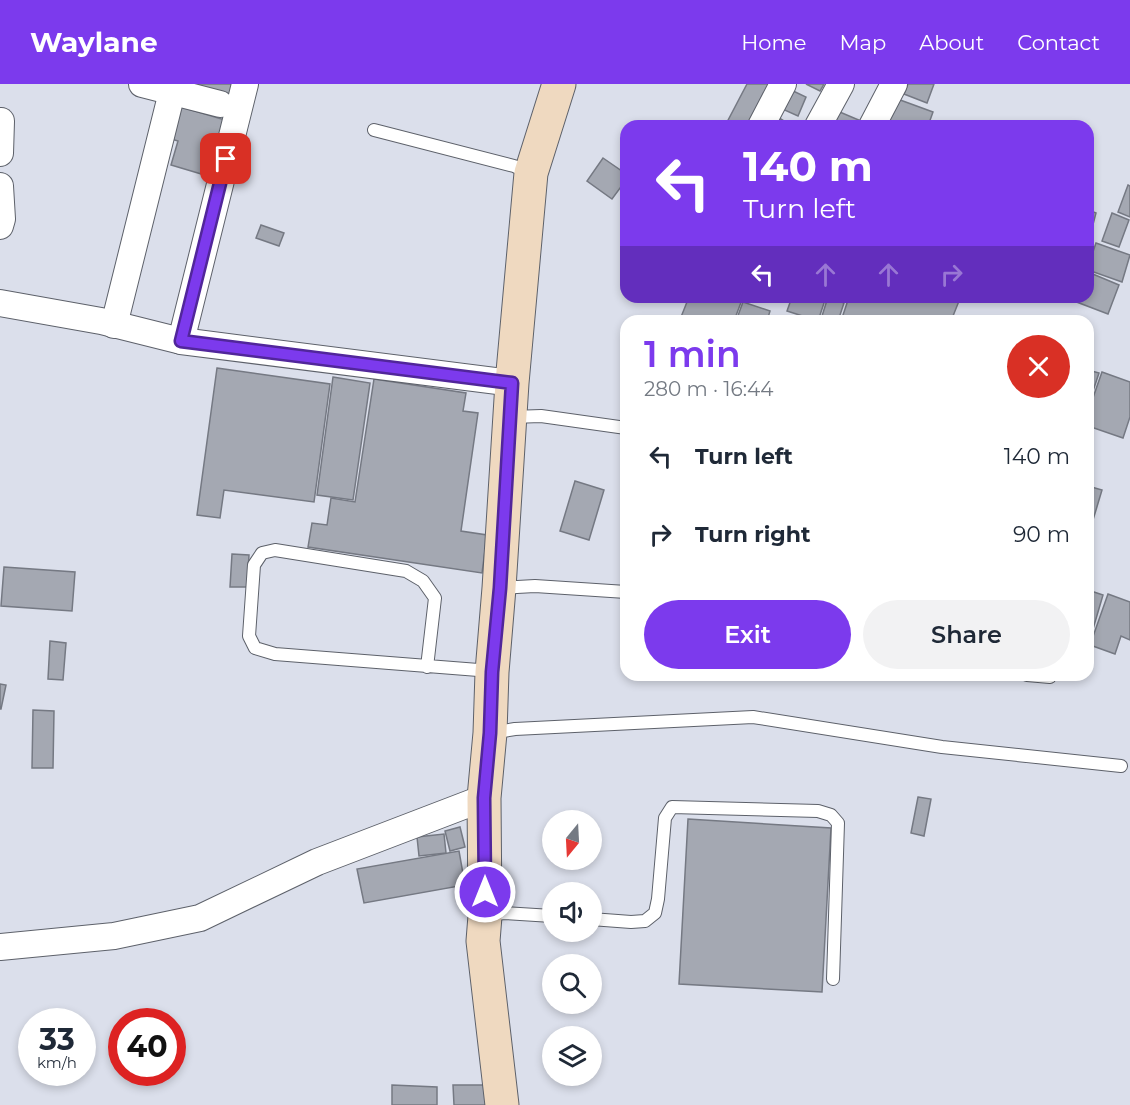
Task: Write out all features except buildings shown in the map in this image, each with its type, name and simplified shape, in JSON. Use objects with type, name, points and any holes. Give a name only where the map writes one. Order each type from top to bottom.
[{"type":"street","points":[[142,84],[173,88],[220,104]]},
{"type":"street","points":[[181,341],[245,84]]},
{"type":"street","points":[[502,1105],[483,941],[485,916],[484,798],[500,588],[512,383],[531,173],[559,84]]},
{"type":"street","points":[[764,120],[783,84]]},
{"type":"street","points":[[821,120],[841,84]]},
{"type":"street","points":[[875,120],[894,84]]},
{"type":"street","points":[[114,325],[173,88]]},
{"type":"street","points":[[0,153],[1,122]]},
{"type":"street","points":[[0,186],[2,219],[0,226]]},
{"type":"street","points":[[0,303],[101,321],[181,341],[512,383]]},
{"type":"street","points":[[0,947],[114,936],[200,918],[317,862],[484,798]]},
{"type":"lane","points":[[374,130],[514,166],[531,173]]},
{"type":"lane","points":[[511,417],[541,416],[620,427]]},
{"type":"lane","points":[[427,667],[435,598],[423,581],[406,571],[275,550],[262,553],[255,564],[249,636],[255,648],[275,654],[427,667],[492,672]]},
{"type":"lane","points":[[500,588],[536,586],[620,591]]},
{"type":"lane","points":[[490,733],[515,729],[753,717],[942,747],[1121,766]]},
{"type":"lane","points":[[602,920],[645,921],[655,913],[665,818],[672,807],[818,811],[831,815],[838,823],[833,979]]},
{"type":"lane","points":[[485,916],[505,913],[542,915]]},
{"type":"route","points":[[226,159],[181,341],[512,383],[500,588],[484,798],[485,892]]}]
